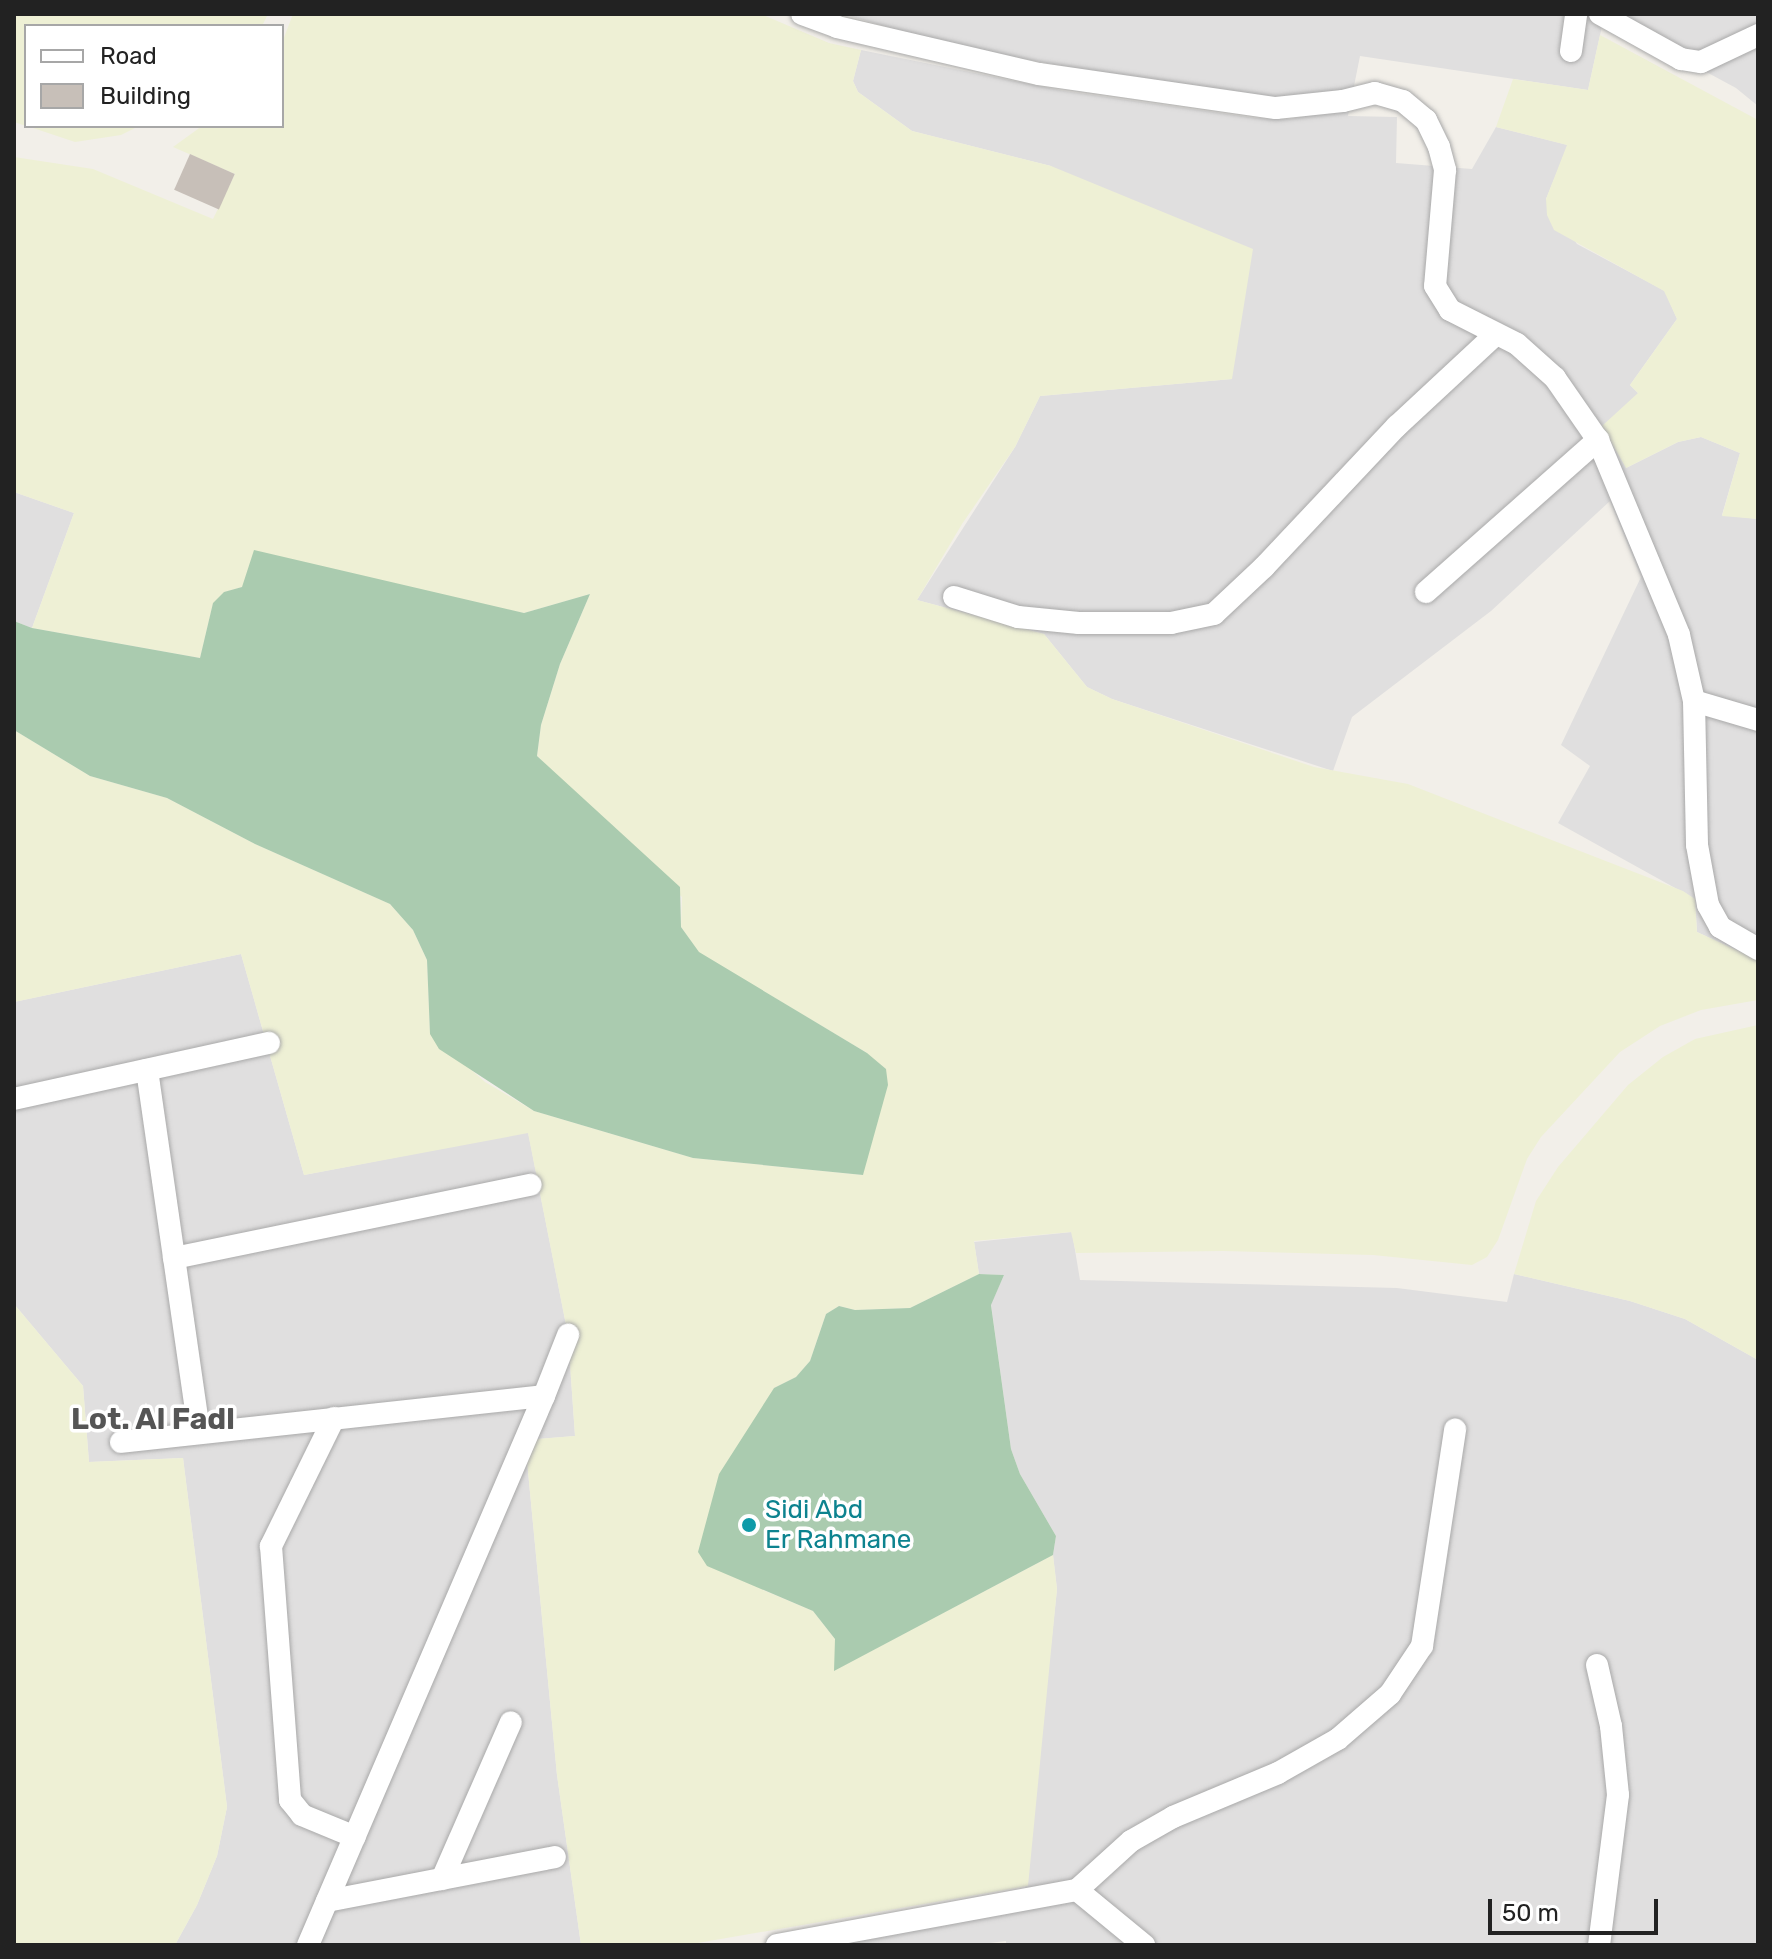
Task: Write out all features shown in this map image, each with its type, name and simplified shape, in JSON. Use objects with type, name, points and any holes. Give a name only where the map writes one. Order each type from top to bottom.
[{"type":"street","points":[[802,14],[837,27],[1039,74],[1276,108],[1343,101],[1375,93],[1403,101],[1426,120],[1439,147],[1445,170],[1435,286],[1450,310],[1517,344],[1555,378],[1598,440],[1679,635],[1694,701],[1697,845],[1703,889],[1720,927],[1758,949]]},
{"type":"street","points":[[1571,51],[1576,14]]},
{"type":"street","points":[[1600,14],[1681,59],[1701,62],[1758,35]]},
{"type":"street","points":[[954,597],[1018,617],[1060,622],[1171,623],[1214,614],[1264,567],[1397,426],[1496,334]]},
{"type":"street","points":[[1426,592],[1598,440]]},
{"type":"street","points":[[1694,701],[1758,720]]},
{"type":"street","points":[[14,1099],[269,1043]]},
{"type":"street","points":[[147,1070],[199,1432]]},
{"type":"street","points":[[174,1258],[531,1185]]},
{"type":"street","points":[[308,1945],[568,1335]]},
{"type":"street","points":[[121,1442],[544,1396]]},
{"type":"street","points":[[334,1418],[271,1546],[290,1800],[302,1815],[355,1837]]},
{"type":"street","points":[[777,1945],[1077,1890],[1131,1841],[1173,1817],[1278,1773],[1338,1739],[1390,1694],[1422,1646],[1455,1430]]},
{"type":"street","points":[[1597,1665],[1612,1733],[1618,1795],[1599,1945]]},
{"type":"street","points":[[442,1879],[511,1722]]},
{"type":"street","points":[[327,1901],[555,1857]]},
{"type":"street","points":[[1077,1890],[1144,1945]]},
{"type":"shaded area","points":[[843,14],[1758,14],[1758,106],[1736,88],[1604,17],[1588,90],[1360,56],[1348,116],[1397,117],[1396,163],[1472,169],[1496,127],[1568,145],[1546,199],[1577,244],[1665,291],[1677,319],[1630,385],[1638,393],[1626,468],[1678,442],[1701,437],[1740,453],[1722,515],[1758,519],[1758,960],[1697,932],[1695,899],[1558,823],[1590,766],[1561,745],[1641,577],[1610,501],[1491,611],[1352,717],[1333,771],[1112,699],[1087,687],[1044,634],[917,600],[1015,447],[1040,396],[1232,379],[1051,166],[912,131],[858,92],[853,81],[861,50],[1064,91],[1255,118],[1290,119],[1321,113],[952,46]]},
{"type":"shaded area","points":[[14,492],[74,513],[32,628],[14,621]]},
{"type":"shaded area","name":"Lot. Al Fadl","points":[[241,954],[304,1175],[528,1132],[568,1335],[575,1436],[525,1440],[557,1775],[581,1945],[175,1945],[197,1905],[217,1856],[227,1807],[183,1458],[89,1462],[83,1386],[14,1304],[14,1002]]},
{"type":"shaded area","points":[[1072,1232],[1080,1280],[1397,1288],[1507,1302],[1514,1274],[1630,1301],[1685,1319],[1758,1360],[1758,1945],[1006,1945],[1006,1941],[974,1945],[851,1945],[853,1931],[1024,1900],[1057,1589],[1053,1555],[1056,1536],[1020,1474],[1011,1449],[991,1304],[1004,1275],[979,1274],[974,1242]]},
{"type":"green space","points":[[14,14],[268,14],[263,24],[24,24],[24,125],[14,122]]},
{"type":"green space","points":[[293,14],[761,14],[829,43],[861,50],[853,81],[858,92],[912,131],[1051,166],[1253,249],[1232,379],[1040,396],[1015,447],[962,524],[917,600],[1044,634],[1087,687],[1112,699],[1314,767],[1408,784],[1683,891],[1695,899],[1697,932],[1758,960],[1758,1000],[1701,1010],[1660,1026],[1620,1052],[1541,1137],[1527,1159],[1498,1240],[1487,1257],[1472,1265],[1373,1255],[1223,1251],[1076,1253],[1071,1232],[974,1241],[979,1274],[910,1308],[855,1310],[839,1306],[826,1314],[810,1361],[796,1377],[774,1388],[763,1590],[813,1611],[835,1639],[835,1670],[1053,1555],[1057,1589],[1028,1886],[686,1945],[581,1945],[557,1775],[525,1440],[575,1436],[568,1335],[528,1133],[304,1175],[241,954],[14,1002],[14,730],[90,776],[167,798],[255,844],[390,904],[413,930],[427,960],[430,1033],[485,1082],[534,1111],[693,1158],[863,1175],[867,1053],[699,953],[681,927],[682,897],[537,756],[541,725],[560,664],[590,594],[524,613],[477,604],[242,587],[225,592],[213,604],[200,658],[32,628],[74,513],[14,492],[14,157],[93,169],[213,219],[235,174],[173,147],[199,128],[284,128],[284,38]]},
{"type":"green space","points":[[1600,35],[1758,120],[1758,519],[1722,516],[1740,453],[1701,437],[1678,442],[1626,468],[1602,426],[1638,393],[1630,385],[1677,319],[1664,291],[1554,230],[1547,215],[1546,199],[1567,145],[1496,127],[1513,79],[1588,90]]},
{"type":"green space","points":[[33,128],[135,128],[121,135],[75,142]]},
{"type":"green space","points":[[254,550],[524,613],[590,594],[560,664],[541,725],[537,756],[680,887],[681,927],[699,952],[867,1053],[886,1069],[888,1085],[863,1175],[693,1158],[534,1111],[439,1049],[430,1034],[427,960],[413,930],[390,904],[255,844],[167,798],[90,776],[14,730],[14,621],[32,628],[200,658],[213,603],[224,592],[242,587]]},
{"type":"green space","points":[[1758,1025],[1758,1360],[1685,1319],[1630,1301],[1514,1274],[1536,1201],[1558,1167],[1628,1085],[1663,1057],[1695,1039]]},
{"type":"green space","points":[[979,1274],[1004,1275],[991,1305],[1011,1449],[1020,1474],[1056,1536],[1053,1555],[834,1671],[835,1639],[813,1611],[707,1566],[698,1552],[719,1474],[774,1388],[796,1377],[810,1361],[826,1314],[839,1306],[855,1310],[910,1308]]},
{"type":"green space","points":[[14,1304],[83,1386],[89,1462],[183,1458],[227,1807],[217,1856],[197,1905],[175,1945],[14,1943]]},
{"type":"building","points":[[190,154],[235,174],[219,210],[174,190]]},
{"type":"place","name":"Sidi Abd Er Rahmane","points":[[749,1525]]},
{"type":"district","name":"Lot. Al Fadl","points":[[153,1419]]}]
